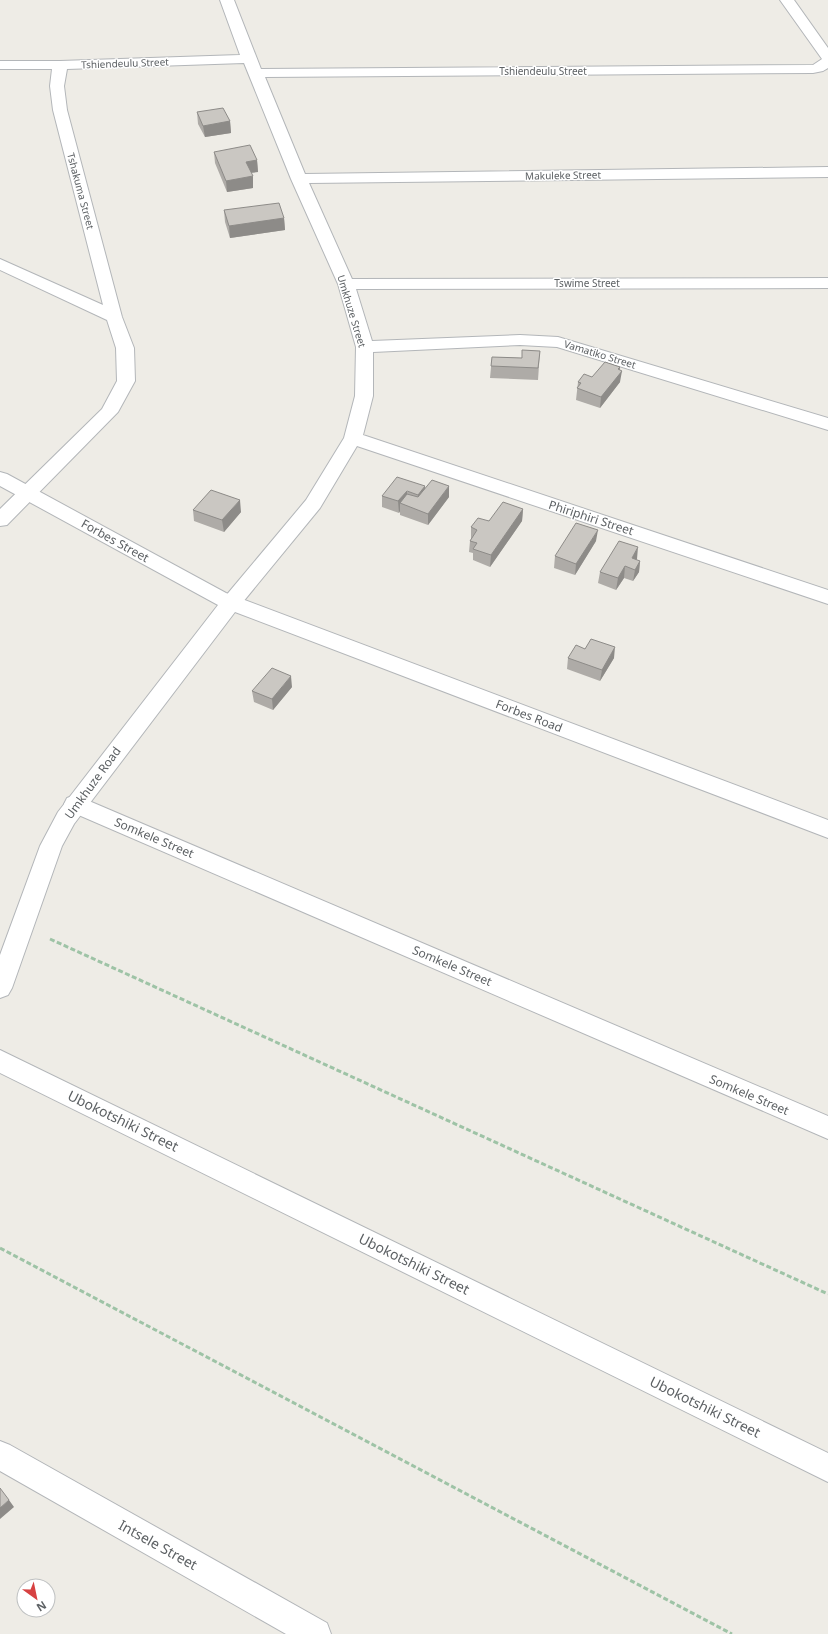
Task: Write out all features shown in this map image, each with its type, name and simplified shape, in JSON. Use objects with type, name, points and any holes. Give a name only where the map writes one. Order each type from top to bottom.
[{"type":"street","name":"Umkhuze Street","points":[[227,0],[299,179],[346,284],[365,347],[364,396],[353,438],[313,504],[231,603]]},
{"type":"street","points":[[786,0],[828,58]]},
{"type":"street","name":"Tshiendeulu Street","points":[[0,65],[813,69],[818,68],[828,61]]},
{"type":"street","name":"Tshakuma Street","points":[[0,520],[109,412],[126,381],[125,348],[114,317],[60,110],[57,86],[60,65]]},
{"type":"street","name":"Makuleke Street","points":[[299,179],[828,172]]},
{"type":"street","points":[[0,264],[114,317]]},
{"type":"street","name":"Tswime Street","points":[[346,284],[828,283]]},
{"type":"street","name":"Vamatiko Street","points":[[365,347],[520,340],[558,342],[828,424]]},
{"type":"street","name":"Phiriphiri Street","points":[[353,438],[828,597]]},
{"type":"street","name":"Forbes Street","points":[[0,478],[219,598],[231,603]]},
{"type":"street","name":"Umkhuze Road","points":[[0,988],[51,846],[75,804],[231,603]]},
{"type":"street","name":"Forbes Road","points":[[231,603],[828,829]]},
{"type":"street","name":"Somkele Street","points":[[75,804],[828,1128]]},
{"type":"street","name":"Ubokotshiki Street","points":[[0,1061],[828,1468]]},
{"type":"street","name":"Intsele Street","points":[[0,1455],[316,1634]]},
{"type":"path","points":[[22,926],[828,1294]]},
{"type":"path","points":[[0,1248],[732,1634]]},
{"type":"building","points":[[223,108],[230,121],[203,126],[197,112]]},
{"type":"building","points":[[250,145],[257,160],[246,162],[253,176],[226,181],[214,152]]},
{"type":"building","points":[[279,203],[284,218],[229,226],[224,210]]},
{"type":"building","points":[[522,350],[540,351],[538,368],[491,366],[492,357],[522,358]]},
{"type":"building","points":[[605,362],[620,367],[618,369],[622,371],[601,397],[577,388],[581,383],[578,382],[584,374],[592,377]]},
{"type":"building","points":[[397,477],[425,486],[418,495],[407,491],[398,501],[382,496]]},
{"type":"building","points":[[432,480],[449,486],[428,514],[400,503],[407,494],[418,497]]},
{"type":"building","points":[[211,490],[240,500],[222,520],[193,510]]},
{"type":"building","points":[[503,502],[523,509],[491,555],[473,549],[477,543],[470,541],[477,530],[471,527],[478,518],[489,521]]},
{"type":"building","points":[[576,523],[598,530],[576,564],[555,556]]},
{"type":"building","points":[[619,541],[638,547],[632,558],[640,561],[635,570],[625,566],[618,578],[600,572]]},
{"type":"building","points":[[591,639],[615,647],[602,670],[568,658],[576,645],[585,649]]},
{"type":"building","points":[[272,668],[291,676],[272,699],[252,691]]},
{"type":"building","points":[[0,1488],[9,1500],[0,1508]]}]
